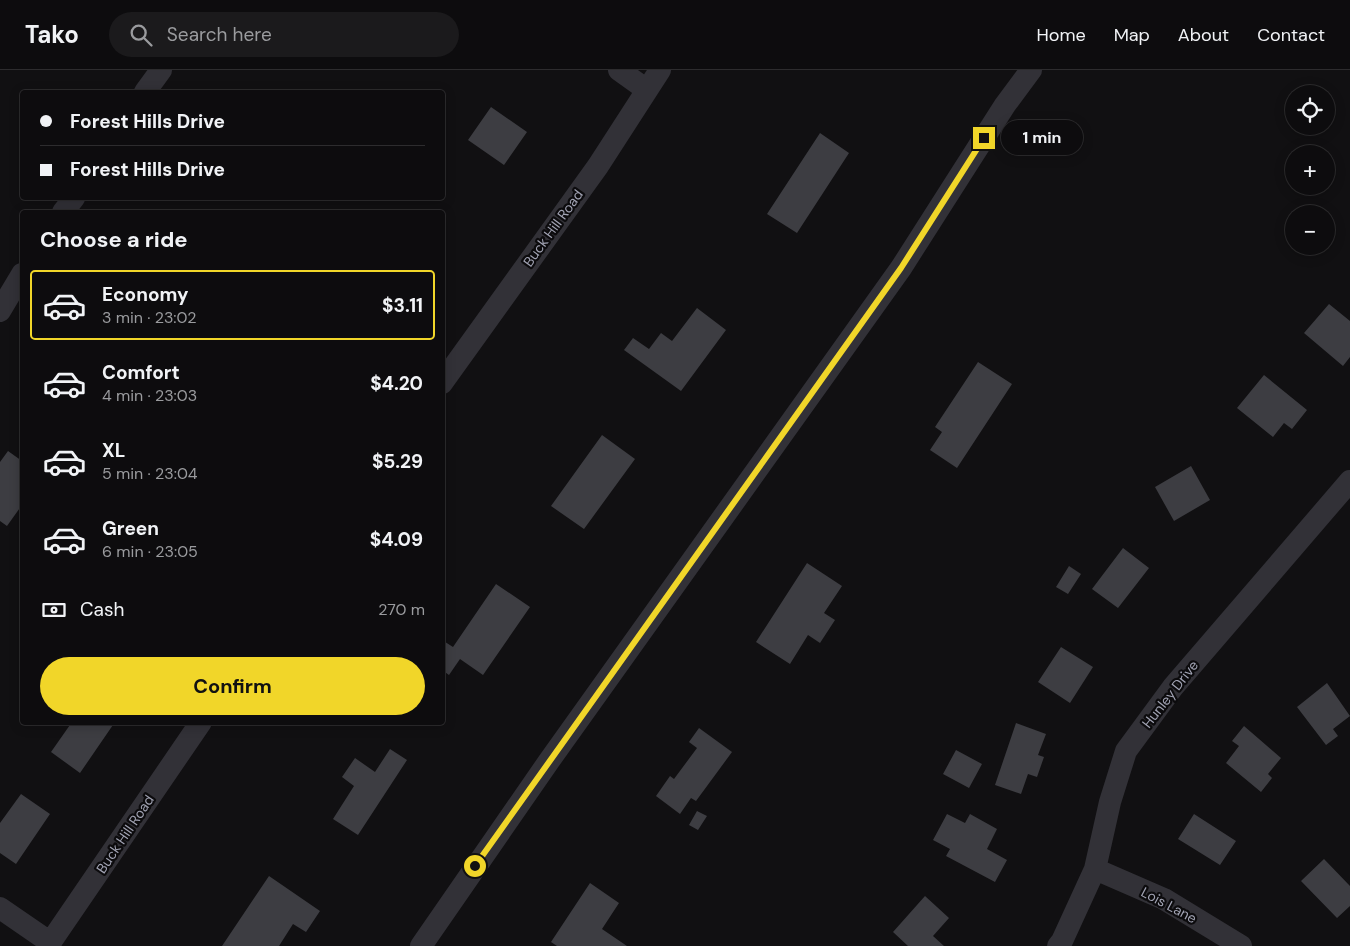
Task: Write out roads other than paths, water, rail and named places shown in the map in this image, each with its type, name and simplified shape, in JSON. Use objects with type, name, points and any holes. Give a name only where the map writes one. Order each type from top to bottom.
[{"type":"street","points":[[146,90],[161,70]]},
{"type":"street","points":[[619,70],[647,90]]},
{"type":"street","name":"Buck Hill Road","points":[[445,379],[598,166],[660,70]]},
{"type":"street","points":[[421,946],[544,769],[901,268],[1005,105],[1031,70]]},
{"type":"street","points":[[65,210],[72,200]]},
{"type":"street","points":[[0,311],[20,277]]},
{"type":"street","name":"Hunley Drive","points":[[1058,946],[1095,869],[1110,802],[1126,751],[1173,687],[1350,481]]},
{"type":"street","name":"Buck Hill Road","points":[[49,944],[199,725]]},
{"type":"street","name":"Lois Lane","points":[[1095,869],[1164,899],[1241,946]]},
{"type":"street","points":[[0,908],[49,944]]}]
